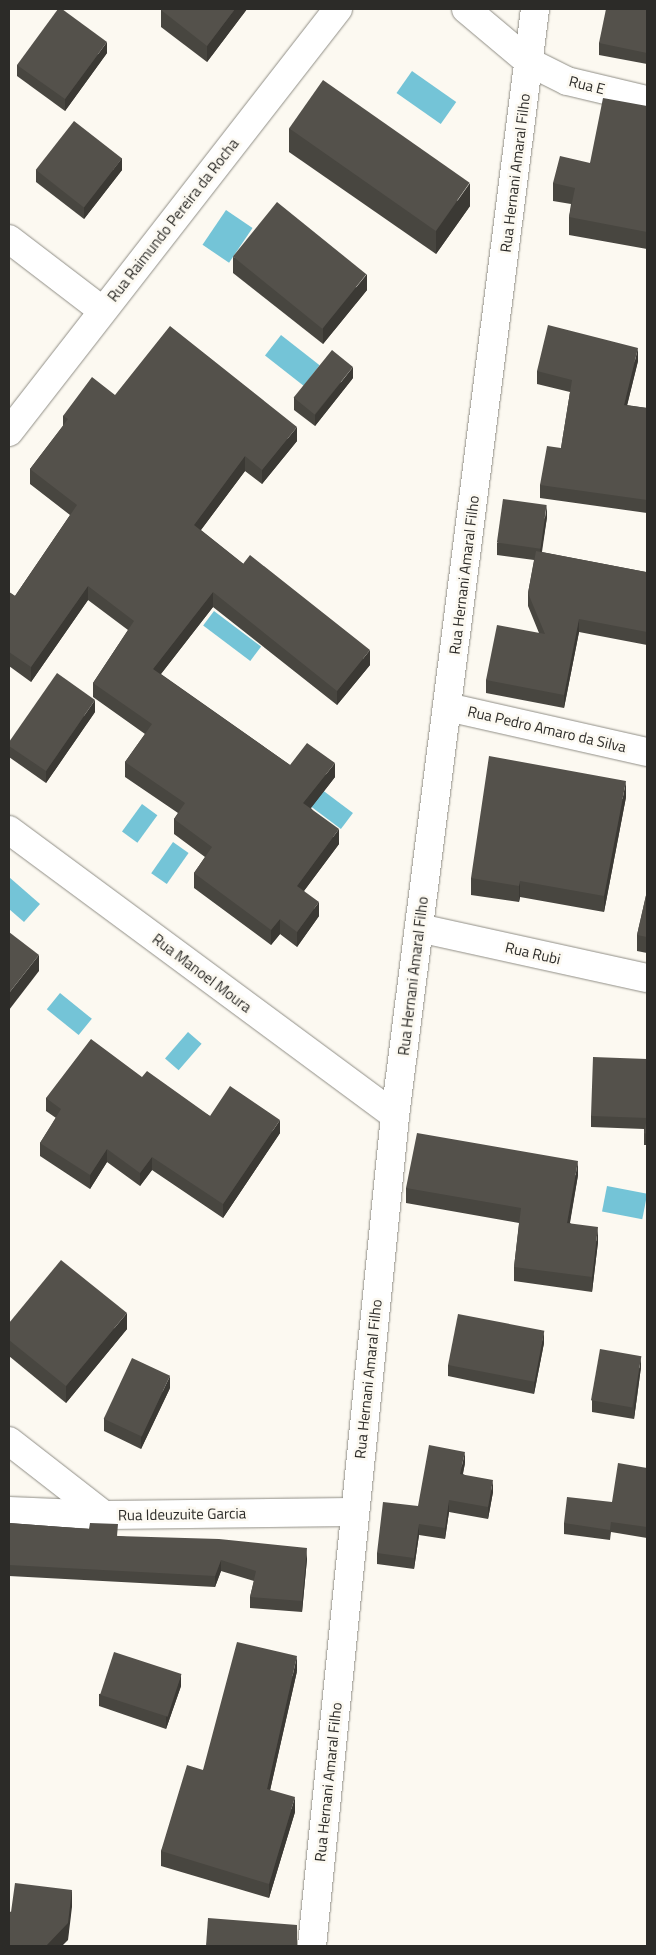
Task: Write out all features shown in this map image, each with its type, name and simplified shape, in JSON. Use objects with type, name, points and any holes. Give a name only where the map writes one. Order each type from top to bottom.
[{"type":"street","name":"Rua Raimundo Pereira da Rocha","points":[[9,432],[338,9]]},
{"type":"street","name":"Rua E","points":[[466,9],[529,62],[567,81],[647,100]]},
{"type":"street","name":"Rua Hernani Amaral Filho","points":[[312,1946],[395,1116],[535,9]]},
{"type":"street","points":[[9,239],[102,310]]},
{"type":"street","name":"Rua Pedro Amaro da Silva","points":[[447,706],[647,752]]},
{"type":"street","name":"Rua Manoel Moura","points":[[9,830],[395,1116]]},
{"type":"street","name":"Rua Rubi","points":[[419,928],[647,978]]},
{"type":"street","points":[[9,1442],[104,1515]]},
{"type":"street","name":"Rua Ideuzuite Garcia","points":[[9,1511],[104,1515],[355,1512]]},
{"type":"water","points":[[412,71],[456,102],[441,124],[397,93]]},
{"type":"water","points":[[226,210],[253,228],[229,263],[203,245]]},
{"type":"water","points":[[281,335],[320,365],[304,386],[265,355]]},
{"type":"water","points":[[214,611],[261,647],[250,661],[203,625]]},
{"type":"water","points":[[321,789],[353,813],[341,829],[309,805]]},
{"type":"water","points":[[142,804],[157,815],[137,843],[122,832]]},
{"type":"water","points":[[173,842],[189,853],[167,884],[151,873]]},
{"type":"water","points":[[9,877],[40,904],[24,922],[9,909]]},
{"type":"water","points":[[60,993],[92,1019],[79,1035],[47,1009]]},
{"type":"water","points":[[188,1032],[202,1044],[179,1070],[165,1058]]},
{"type":"water","points":[[607,1186],[647,1194],[642,1219],[602,1212]]},
{"type":"building","points":[[58,9],[62,9],[107,42],[65,99],[17,65]]},
{"type":"building","points":[[162,9],[235,9],[207,46]]},
{"type":"building","points":[[606,9],[647,9],[647,53],[599,43]]},
{"type":"building","points":[[323,80],[470,183],[436,231],[289,128]]},
{"type":"building","points":[[603,98],[647,106],[647,232],[569,217],[575,188],[553,183],[560,156],[590,163]]},
{"type":"building","points":[[74,121],[122,159],[84,207],[36,170]]},
{"type":"building","points":[[277,202],[366,274],[322,329],[233,256]]},
{"type":"building","points":[[548,325],[638,348],[624,405],[647,408],[647,500],[540,485],[547,446],[561,448],[572,380],[537,371]]},
{"type":"building","points":[[170,326],[297,427],[262,470],[245,456],[194,525],[243,564],[250,555],[370,650],[337,691],[213,592],[153,669],[290,765],[307,743],[335,763],[303,803],[339,829],[297,886],[319,902],[297,932],[280,919],[271,930],[194,873],[212,847],[174,819],[185,803],[125,762],[152,724],[93,683],[134,621],[88,586],[31,667],[9,652],[9,592],[15,596],[77,505],[30,469],[68,419],[63,416],[92,377],[115,395]]},
{"type":"building","points":[[332,350],[353,367],[315,414],[294,397]]},
{"type":"building","points":[[503,499],[547,505],[540,549],[497,543]]},
{"type":"building","points":[[536,551],[646,572],[647,554],[647,632],[579,619],[564,695],[486,680],[497,625],[545,634],[528,593]]},
{"type":"building","points":[[57,673],[95,700],[46,771],[9,746],[9,742]]},
{"type":"building","points":[[489,756],[626,781],[604,896],[520,881],[519,886],[471,878]]},
{"type":"building","points":[[647,891],[647,937],[637,935]]},
{"type":"building","points":[[9,932],[39,955],[9,993]]},
{"type":"building","points":[[91,1039],[142,1077],[147,1071],[210,1116],[230,1086],[280,1120],[223,1204],[152,1157],[140,1173],[107,1149],[90,1175],[40,1143],[61,1109],[46,1098]]},
{"type":"building","points":[[593,1057],[647,1059],[647,1118],[591,1116]]},
{"type":"building","points":[[647,1118],[647,1134],[644,1133]]},
{"type":"building","points":[[417,1133],[578,1161],[567,1223],[598,1227],[592,1277],[514,1267],[521,1208],[406,1188]]},
{"type":"building","points":[[61,1260],[127,1313],[66,1386],[9,1340],[9,1323]]},
{"type":"building","points":[[458,1314],[544,1331],[534,1382],[448,1365]]},
{"type":"building","points":[[600,1349],[641,1356],[632,1408],[591,1400]]},
{"type":"building","points":[[132,1358],[170,1376],[142,1436],[104,1419]]},
{"type":"building","points":[[429,1445],[465,1452],[460,1474],[493,1480],[488,1507],[449,1500],[445,1528],[419,1524],[414,1558],[377,1553],[383,1502],[418,1506]]},
{"type":"building","points":[[618,1463],[647,1468],[647,1527],[611,1522],[610,1530],[564,1523],[567,1497],[612,1502]]},
{"type":"building","points":[[9,1523],[89,1529],[90,1523],[118,1524],[117,1536],[219,1539],[307,1548],[302,1601],[250,1597],[256,1571],[221,1560],[215,1576],[9,1565]]},
{"type":"building","points":[[237,1642],[297,1656],[267,1789],[295,1797],[269,1884],[161,1851],[187,1765],[203,1770]]},
{"type":"building","points":[[114,1652],[182,1674],[168,1717],[100,1695]]},
{"type":"building","points":[[15,1883],[72,1890],[68,1923],[46,1946],[9,1946],[9,1911],[11,1912]]},
{"type":"building","points":[[208,1918],[297,1925],[297,1946],[206,1946]]}]
